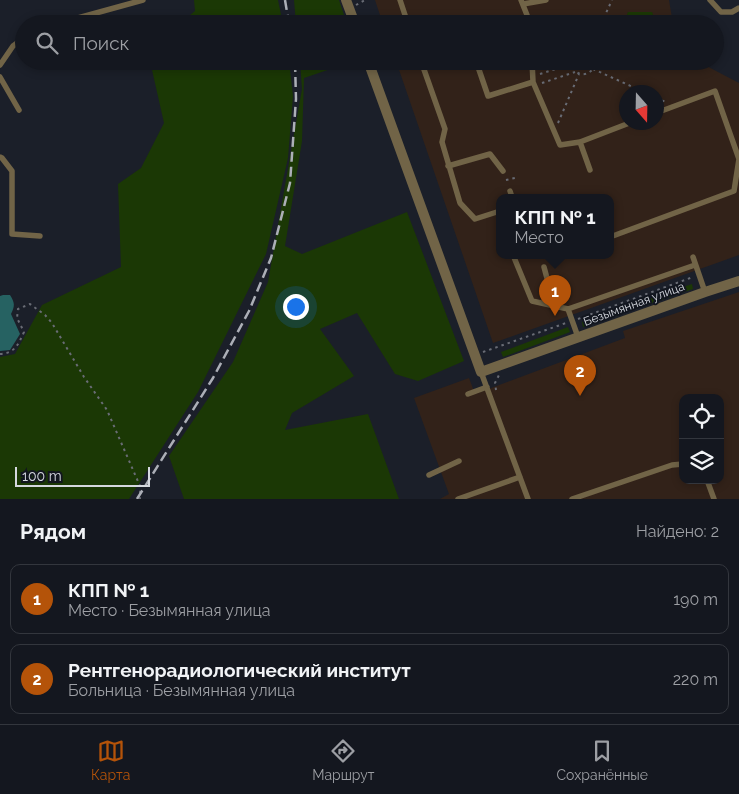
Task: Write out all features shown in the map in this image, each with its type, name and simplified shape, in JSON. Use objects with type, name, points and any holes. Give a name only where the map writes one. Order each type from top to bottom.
[{"type":"street","points":[[346,0],[352,15]]},
{"type":"street","points":[[371,70],[482,372]]},
{"type":"street","name":"Безымянная улица","points":[[482,372],[739,281]]},
{"type":"lane","points":[[85,15],[126,2],[143,0]]},
{"type":"lane","points":[[400,0],[405,15]]},
{"type":"lane","points":[[527,15],[522,2],[546,0]]},
{"type":"lane","points":[[710,0],[721,12],[732,12],[739,8]]},
{"type":"lane","points":[[0,65],[15,45]]},
{"type":"lane","points":[[424,70],[444,129],[442,142],[460,203],[475,219],[496,213]]},
{"type":"lane","points":[[479,70],[488,96],[534,81]]},
{"type":"lane","points":[[533,70],[534,81],[560,145],[580,142],[619,127]]},
{"type":"lane","points":[[0,77],[19,110]]},
{"type":"lane","points":[[614,236],[734,192],[739,159],[715,91],[664,110]]},
{"type":"lane","points":[[580,142],[590,170]]},
{"type":"lane","points":[[448,166],[490,154],[502,171]]},
{"type":"lane","points":[[0,158],[12,171],[12,234],[40,236]]},
{"type":"lane","points":[[692,257],[705,292]]},
{"type":"lane","points":[[515,259],[532,301],[568,309],[695,265]]},
{"type":"lane","points":[[544,267],[551,304]]},
{"type":"lane","points":[[568,309],[578,337]]},
{"type":"lane","points":[[482,372],[528,499]]},
{"type":"lane","points":[[468,394],[487,387]]},
{"type":"lane","points":[[429,476],[460,461]]},
{"type":"lane","points":[[572,499],[672,465],[679,464]]},
{"type":"lane","points":[[458,499],[520,476]]},
{"type":"lane","points":[[708,484],[714,499]]},
{"type":"path","points":[[605,15],[612,0]]},
{"type":"path","points":[[534,81],[557,70]]},
{"type":"path","points":[[534,81],[575,72],[587,74],[592,70]]},
{"type":"path","points":[[595,70],[628,85]]},
{"type":"path","points":[[554,132],[579,74]]},
{"type":"path","points":[[506,180],[515,178]]},
{"type":"path","points":[[0,354],[10,353],[16,348],[24,332],[17,318],[18,309],[30,304],[45,315],[107,410],[140,486],[140,499]]},
{"type":"path","points":[[498,396],[496,382],[500,373],[505,370],[503,365]]},
{"type":"shaded area","points":[[375,0],[669,0],[672,15],[380,15]]},
{"type":"shaded area","points":[[399,70],[714,70],[739,83],[739,255],[493,343]]},
{"type":"shaded area","points":[[739,292],[739,499],[440,499],[449,494],[414,398],[469,378],[475,394],[625,338],[623,331]]},
{"type":"shaded area","points":[[10,295],[13,300],[14,307],[11,314],[20,334],[10,350],[0,351],[0,296]]},
{"type":"green space","points":[[194,0],[278,0],[281,15],[190,15],[195,11]]},
{"type":"green space","points":[[294,0],[339,0],[344,15],[295,15]]},
{"type":"green space","points":[[628,12],[652,12],[653,15],[627,15]]},
{"type":"green space","points":[[152,70],[290,70],[293,96],[288,158],[266,254],[198,392],[129,499],[0,499],[0,357],[15,354],[42,305],[121,267],[118,184],[141,168],[164,123]]},
{"type":"green space","points":[[301,70],[328,70],[304,78],[302,141],[285,246],[302,254],[407,212],[464,361],[418,381],[395,374],[357,313],[320,329],[354,376],[292,413],[285,430],[368,414],[399,499],[184,499],[169,456],[233,362],[268,282],[302,89]]},
{"type":"green space","points":[[692,284],[693,289],[583,327],[582,322]]},
{"type":"green space","points":[[568,327],[570,332],[503,357],[501,352]]},
{"type":"railway","points":[[285,0],[288,15]]},
{"type":"railway","points":[[137,499],[213,378],[249,311],[271,258],[290,183],[296,99],[295,70]]},
{"type":"place","name":"КПП № 1","points":[[555,316]]},
{"type":"place","name":"Рентгенорадиологический институт","points":[[580,396]]}]
